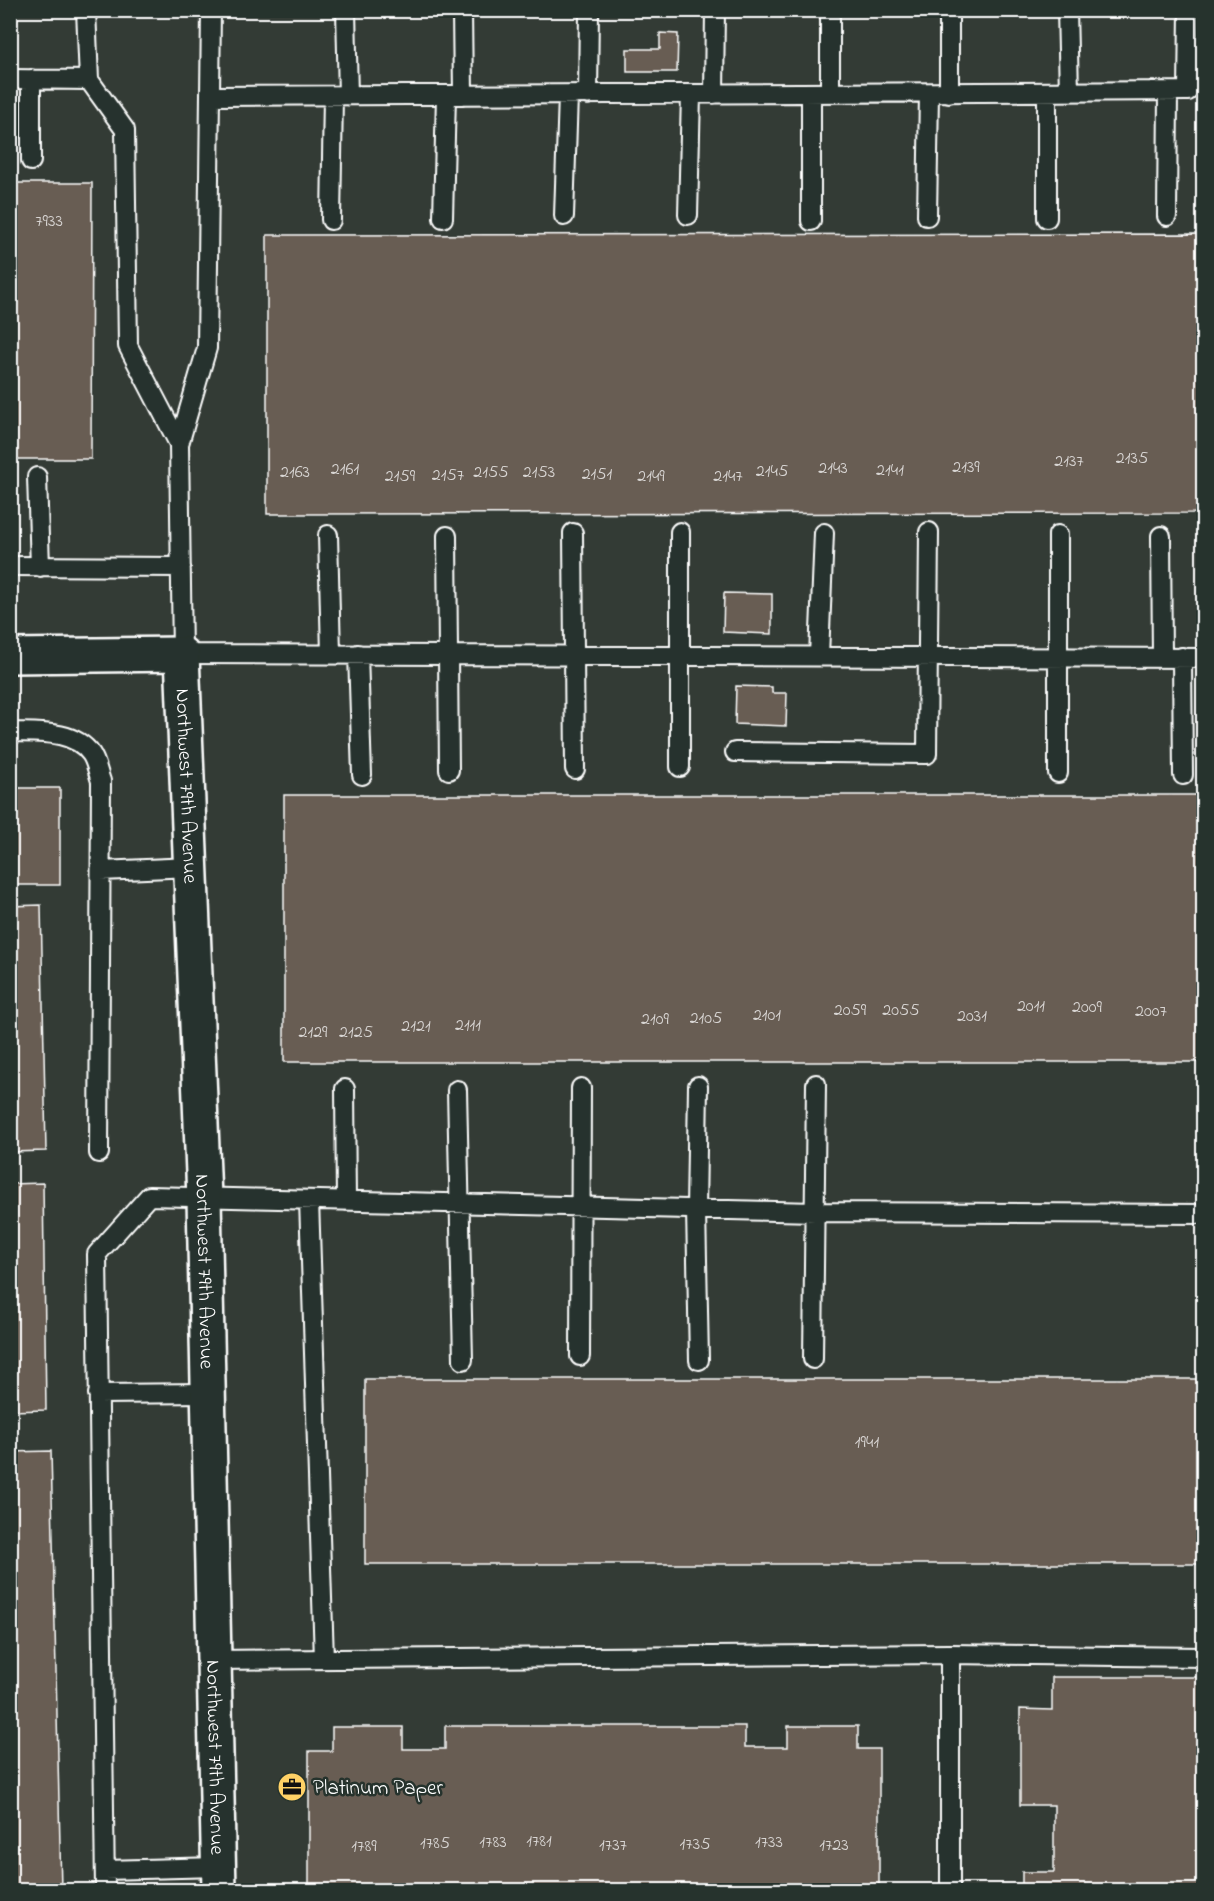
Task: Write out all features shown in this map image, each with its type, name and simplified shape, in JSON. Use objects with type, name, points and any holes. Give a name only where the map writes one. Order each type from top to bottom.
[{"type":"street","points":[[10,656],[182,654]]},
{"type":"street","name":"Northwest 79th Avenue","points":[[182,654],[204,1198],[218,1879]]},
{"type":"lane","points":[[86,10],[88,80],[125,130],[128,346],[179,444]]},
{"type":"lane","points":[[211,10],[207,348],[179,444],[182,654],[1203,658]]},
{"type":"lane","points":[[330,220],[346,10]]},
{"type":"lane","points":[[443,218],[462,10]]},
{"type":"lane","points":[[588,94],[589,10]]},
{"type":"lane","points":[[714,94],[715,10]]},
{"type":"lane","points":[[830,10],[830,93]]},
{"type":"lane","points":[[949,10],[949,93]]},
{"type":"lane","points":[[1067,10],[1069,92]]},
{"type":"lane","points":[[210,96],[1196,92],[1189,10]]},
{"type":"lane","points":[[10,79],[88,80]]},
{"type":"lane","points":[[31,79],[31,162]]},
{"type":"lane","points":[[1047,92],[1047,218]]},
{"type":"lane","points":[[1167,216],[1168,92]]},
{"type":"lane","points":[[811,93],[811,221]]},
{"type":"lane","points":[[927,216],[929,93]]},
{"type":"lane","points":[[564,216],[568,94]]},
{"type":"lane","points":[[688,215],[691,94]]},
{"type":"lane","points":[[37,477],[40,567]]},
{"type":"lane","points":[[680,532],[680,767]]},
{"type":"lane","points":[[735,752],[927,754],[929,532]]},
{"type":"lane","points":[[573,533],[575,769]]},
{"type":"lane","points":[[819,656],[824,533]]},
{"type":"lane","points":[[328,535],[330,654]]},
{"type":"lane","points":[[1058,535],[1058,773]]},
{"type":"lane","points":[[447,536],[449,770]]},
{"type":"lane","points":[[1161,536],[1162,657]]},
{"type":"lane","points":[[10,566],[181,567]]},
{"type":"lane","points":[[358,654],[362,775]]},
{"type":"lane","points":[[1182,657],[1183,775]]},
{"type":"lane","points":[[10,732],[53,733],[74,741],[91,753],[101,781],[99,1154]]},
{"type":"lane","points":[[101,871],[190,867]]},
{"type":"lane","points":[[813,1359],[816,1084]]},
{"type":"lane","points":[[698,1086],[696,1209],[699,1360]]},
{"type":"lane","points":[[580,1356],[581,1088]]},
{"type":"lane","points":[[345,1089],[346,1201]]},
{"type":"lane","points":[[457,1090],[463,1360]]},
{"type":"lane","points":[[105,1890],[97,1254],[149,1196],[816,1212],[1203,1214]]},
{"type":"lane","points":[[309,1200],[324,1659]]},
{"type":"lane","points":[[98,1394],[208,1393]]},
{"type":"lane","points":[[950,1654],[950,1890]]},
{"type":"lane","points":[[214,1660],[950,1654],[1203,1657]]},
{"type":"lane","points":[[105,1870],[218,1879]]},
{"type":"building","points":[[660,33],[678,34],[677,72],[627,72],[627,49],[660,49]]},
{"type":"building","points":[[10,183],[92,183],[91,459],[10,459]]},
{"type":"building","points":[[1204,234],[1204,513],[267,514],[267,235]]},
{"type":"building","points":[[724,593],[772,594],[772,634],[723,632]]},
{"type":"building","points":[[736,686],[772,687],[772,693],[787,693],[786,726],[735,724]]},
{"type":"building","points":[[10,788],[60,788],[60,885],[10,885]]},
{"type":"building","points":[[284,795],[1204,795],[1204,1062],[284,1062]]},
{"type":"building","points":[[41,905],[46,1151],[10,1152],[10,906]]},
{"type":"building","points":[[43,1183],[46,1410],[10,1411],[10,1184]]},
{"type":"building","points":[[365,1379],[1204,1379],[1204,1564],[365,1564]]},
{"type":"building","points":[[51,1451],[61,1890],[10,1890],[10,1452]]},
{"type":"building","points":[[1052,1677],[1204,1677],[1204,1890],[1022,1890],[1022,1872],[1054,1872],[1054,1805],[1020,1805],[1020,1709],[1052,1710]]},
{"type":"building","points":[[445,1726],[745,1726],[745,1747],[788,1747],[788,1726],[858,1726],[858,1749],[879,1749],[879,1890],[309,1890],[309,1751],[332,1751],[332,1727],[403,1727],[403,1749],[445,1749]]},
{"type":"place","name":"Platinum Paper","points":[[292,1787]]}]
